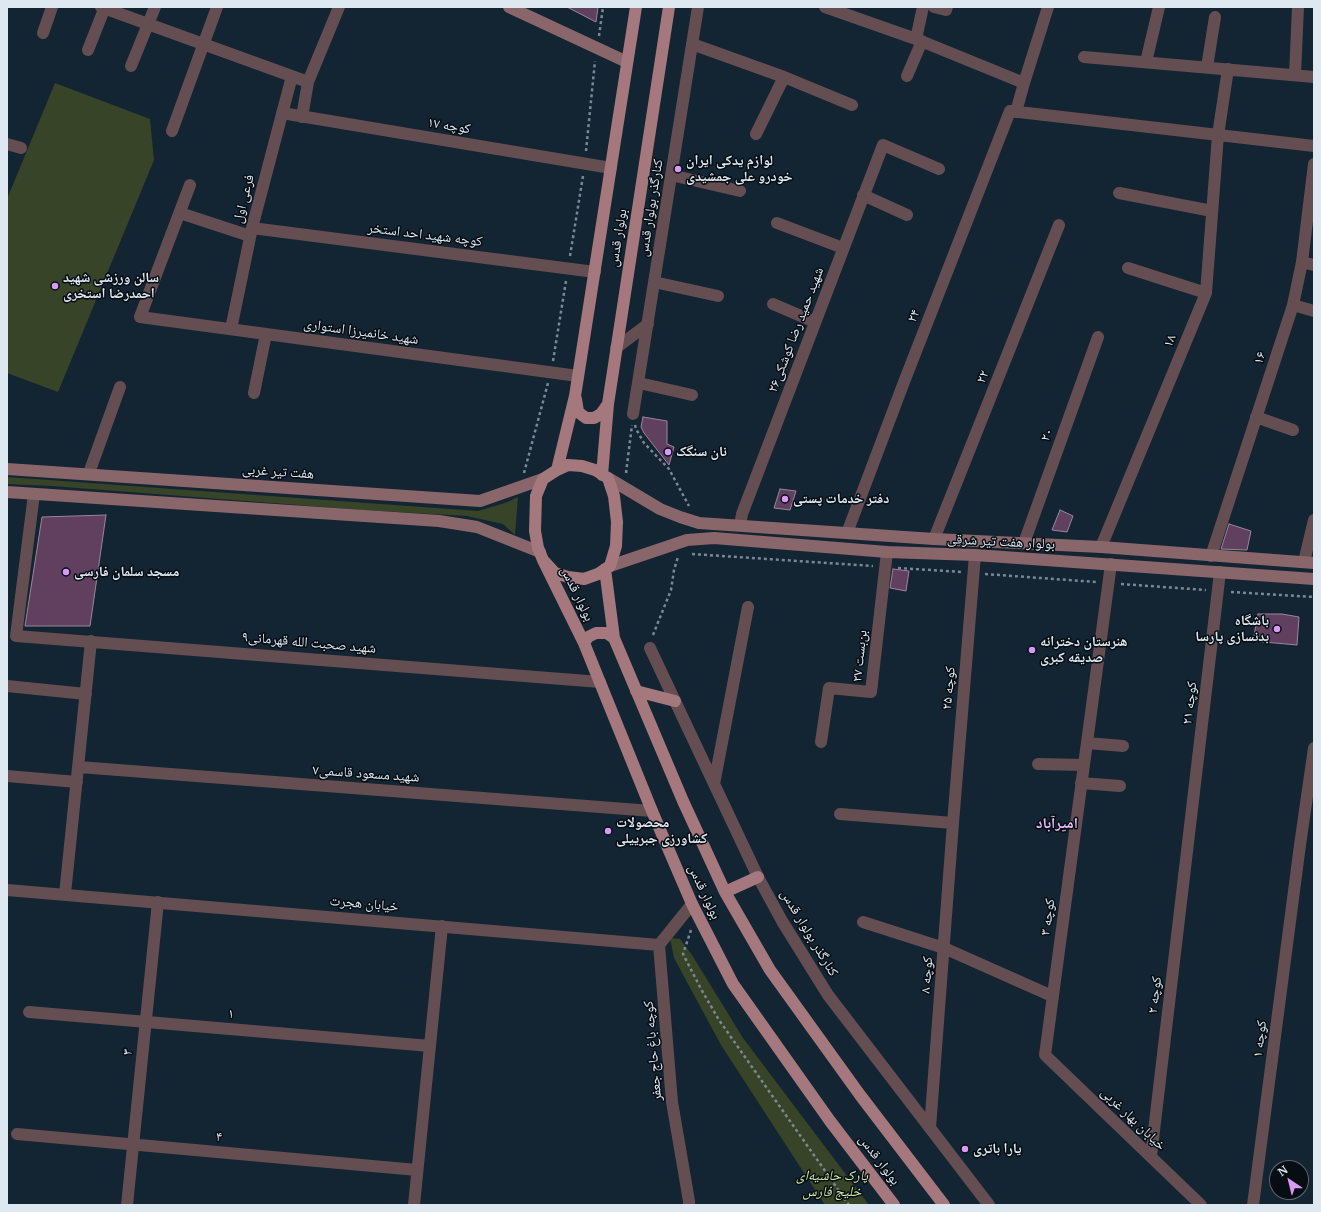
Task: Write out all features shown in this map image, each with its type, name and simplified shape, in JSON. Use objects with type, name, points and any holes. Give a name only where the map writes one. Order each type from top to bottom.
[{"type":"main road","points":[[509,7],[628,62]]},
{"type":"main road","name":"بولوار قدس","points":[[557,470],[575,396],[636,7]]},
{"type":"main road","name":"بولوار قدس","points":[[605,476],[608,404],[669,7]]},
{"type":"main road","points":[[575,396],[578,412],[586,418],[594,418],[600,414],[608,404]]},
{"type":"main road","points":[[568,465],[582,466],[595,470],[605,476],[614,496],[617,522],[616,546],[607,568],[598,574],[584,579],[568,577],[555,573],[542,556],[535,531],[536,496],[543,479],[568,465]]},
{"type":"main road","name":"هفت تیر غربی","points":[[7,468],[480,501],[543,479]]},
{"type":"main road","name":"بولوار هفت تیر شرقی","points":[[605,476],[660,509],[699,523],[934,539],[1101,547],[1309,563]]},
{"type":"main road","points":[[7,492],[439,522],[477,527],[542,556]]},
{"type":"main road","name":"بولوار هفت تیر شرقی","points":[[607,568],[687,540],[714,538],[887,552],[975,555],[1314,580]]},
{"type":"main road","points":[[1063,561],[1066,545]]},
{"type":"main road","name":"بولوار قدس","points":[[542,556],[584,643],[652,811],[694,908],[733,984],[830,1121],[894,1205]]},
{"type":"main road","name":"بولوار قدس","points":[[607,568],[614,638],[683,801],[725,892],[770,970],[860,1095],[944,1205]]},
{"type":"main road","points":[[584,643],[588,637],[596,633],[607,633],[614,638]]},
{"type":"main road","points":[[636,691],[675,701]]},
{"type":"main road","points":[[725,892],[758,877]]},
{"type":"street","points":[[43,33],[52,7]]},
{"type":"street","points":[[88,50],[104,7],[308,82]]},
{"type":"street","points":[[131,66],[149,24],[154,7]]},
{"type":"street","points":[[172,131],[217,7]]},
{"type":"street","points":[[302,117],[308,82],[339,7]]},
{"type":"street","name":"کنارگذر بولوار قدس","points":[[633,414],[698,7]]},
{"type":"street","points":[[825,7],[919,40],[1024,83]]},
{"type":"street","points":[[907,76],[919,40],[923,7]]},
{"type":"street","points":[[934,7],[946,10],[947,7]]},
{"type":"street","name":"۲۴","points":[[847,533],[904,382],[1013,112],[1024,83],[1048,7]]},
{"type":"street","points":[[1146,62],[1159,7]]},
{"type":"street","points":[[1295,75],[1298,7]]},
{"type":"street","points":[[1207,67],[1215,17]]},
{"type":"street","points":[[692,44],[784,77],[852,105]]},
{"type":"street","points":[[1084,57],[1314,76]]},
{"type":"street","name":"۱۸","points":[[1101,547],[1206,293],[1218,136],[1228,69]]},
{"type":"street","name":"فرعی اول","points":[[231,330],[251,232],[292,76]]},
{"type":"street","points":[[756,134],[784,77]]},
{"type":"street","points":[[1013,112],[1314,146]]},
{"type":"street","name":"کوچه ۱۷","points":[[282,113],[611,168]]},
{"type":"street","points":[[7,144],[21,148]]},
{"type":"street","name":"شهید حمید رضا کوشکی۲۶","points":[[740,525],[741,517],[883,145],[939,170]]},
{"type":"street","name":"۱۶","points":[[1211,556],[1308,264],[1314,164]]},
{"type":"street","points":[[671,175],[740,192]]},
{"type":"street","points":[[180,213],[190,185]]},
{"type":"street","points":[[1119,193],[1212,211]]},
{"type":"street","points":[[863,195],[907,215]]},
{"type":"street","name":"کوچه شهید احد استخر","points":[[180,213],[251,232],[594,272]]},
{"type":"street","name":"شهید خانمیرزا استواری","points":[[180,213],[140,317],[578,376]]},
{"type":"street","points":[[777,223],[843,248]]},
{"type":"street","name":"۲۲","points":[[934,539],[1059,225]]},
{"type":"street","points":[[1128,268],[1206,293]]},
{"type":"street","points":[[654,282],[718,296]]},
{"type":"street","points":[[773,304],[815,322]]},
{"type":"street","points":[[1293,306],[1314,311]]},
{"type":"street","points":[[616,348],[648,324]]},
{"type":"street","points":[[254,393],[266,334]]},
{"type":"street","name":"۲۰","points":[[1024,543],[1098,337]]},
{"type":"street","points":[[639,383],[692,395]]},
{"type":"street","points":[[89,474],[120,387]]},
{"type":"street","points":[[1256,417],[1293,430]]},
{"type":"street","name":"شهید صحبت الله قهرمانی۹","points":[[34,494],[16,636],[600,682]]},
{"type":"street","points":[[1309,563],[1314,520]]},
{"type":"street","name":"بن‌بست ۲۷","points":[[821,742],[829,688],[871,692],[887,552]]},
{"type":"street","name":"کوچه ۲۵","points":[[953,823],[975,555]]},
{"type":"street","name":"کوچه ۳","points":[[1045,1055],[1111,564]]},
{"type":"street","name":"کوچه ۲۱","points":[[1190,837],[1220,572]]},
{"type":"street","points":[[714,784],[748,607]]},
{"type":"street","points":[[65,894],[91,641]]},
{"type":"street","name":"کنارگذر بولوار قدس","points":[[650,648],[758,877],[782,920],[828,995],[989,1205]]},
{"type":"street","points":[[7,686],[86,694]]},
{"type":"street","points":[[1087,743],[1123,746]]},
{"type":"street","name":"کوچه ۱","points":[[1253,1205],[1314,748]]},
{"type":"street","points":[[1038,764],[1084,765]]},
{"type":"street","name":"شهید مسعود قاسمی۷","points":[[78,767],[652,811]]},
{"type":"street","points":[[7,776],[77,782]]},
{"type":"street","points":[[1081,783],[1120,786]]},
{"type":"street","points":[[840,814],[953,823]]},
{"type":"street","name":"کوچه ۸","points":[[930,1128],[953,823]]},
{"type":"street","name":"کوچه ۲","points":[[1151,1156],[1190,837]]},
{"type":"street","name":"خیابان هجرت","points":[[7,890],[659,944]]},
{"type":"street","name":"۳","points":[[127,1205],[158,902]]},
{"type":"street","points":[[659,944],[694,908]]},
{"type":"street","points":[[863,922],[944,948],[1052,996]]},
{"type":"street","points":[[414,1205],[442,926]]},
{"type":"street","name":"کوچه باغ حاج جعفر","points":[[659,944],[672,1102],[689,1205]]},
{"type":"street","name":"۱","points":[[29,1012],[430,1046]]},
{"type":"street","name":"خیابان بهار غربی","points":[[1045,1055],[1201,1205]]},
{"type":"street","name":"۴","points":[[17,1134],[417,1170]]},
{"type":"path","points":[[520,487],[551,373],[585,164],[597,48],[604,7]]},
{"type":"path","points":[[624,488],[633,414]]},
{"type":"path","points":[[650,648],[650,642],[671,590],[678,556],[692,554],[1314,597]]},
{"type":"path","points":[[694,908],[683,954],[701,989],[719,1020],[849,1205]]},
{"type":"green space","name":"سالن ورزشی شهید احمدرضا استخری","points":[[55,83],[150,119],[154,160],[58,392],[7,373],[7,199]]},
{"type":"green space","points":[[7,477],[478,511],[505,503],[518,497],[515,535],[503,524],[467,516],[362,510],[52,486],[7,484]]},
{"type":"green space","name":"پارک حاشیه‌ای خلیج فارس","points":[[670,938],[680,939],[692,955],[743,1038],[869,1205],[825,1205],[721,1045],[674,958]]},
{"type":"building","points":[[567,7],[598,7],[596,22]]},
{"type":"building","points":[[643,417],[667,421],[667,444],[674,447],[669,465],[644,433],[641,427]]},
{"type":"building","name":"دفتر خدمات پستی","points":[[780,489],[796,491],[790,510],[774,508]]},
{"type":"building","points":[[1060,510],[1073,516],[1067,532],[1052,530]]},
{"type":"building","name":"مسجد سلمان فارسی","points":[[106,515],[90,626],[25,626],[42,517]]},
{"type":"building","points":[[1229,524],[1251,531],[1247,550],[1221,549]]},
{"type":"building","points":[[893,569],[909,571],[906,591],[890,588]]},
{"type":"building","name":"باشگاه بدنسازی پارسا","points":[[1258,614],[1282,614],[1299,617],[1297,645],[1253,641]]},
{"type":"place","name":"لوازم یدکی ایران خودرو علی جمشیدی","points":[[678,169]]},
{"type":"place","name":"سالن ورزشی شهید احمدرضا استخری","points":[[55,286]]},
{"type":"place","name":"نان سنگک","points":[[668,452]]},
{"type":"place","name":"دفتر خدمات پستی","points":[[785,499]]},
{"type":"place","name":"مسجد سلمان فارسی","points":[[66,572]]},
{"type":"place","name":"باشگاه بدنسازی پارسا","points":[[1277,629]]},
{"type":"place","name":"هنرستان دخترانه صدیقه کبری","points":[[1032,650]]},
{"type":"place","name":"محصولات کشاورزی جبرییلی","points":[[608,831]]},
{"type":"place","name":"یارا باتری","points":[[965,1149]]},
{"type":"district","name":"امیرآباد","points":[[1057,824]]}]
